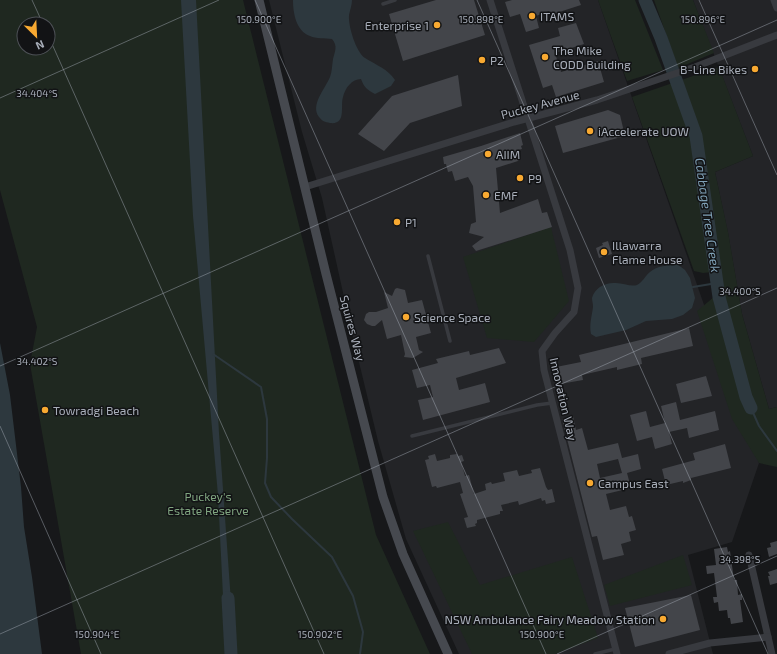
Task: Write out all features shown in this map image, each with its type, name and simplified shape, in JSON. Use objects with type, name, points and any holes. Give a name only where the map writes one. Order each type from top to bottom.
[{"type":"main road","name":"Squires Way","points":[[259,0],[383,496],[403,554],[448,654]]},
{"type":"street","name":"Innovation Way","points":[[490,0],[547,174],[570,250],[578,288],[574,312],[555,333],[542,351],[544,370],[552,403],[616,651]]},
{"type":"street","points":[[774,0],[777,8]]},
{"type":"street","name":"Puckey Avenue","points":[[305,187],[528,118],[584,104],[695,67],[777,35]]},
{"type":"street","points":[[750,555],[772,654]]},
{"type":"street","points":[[670,654],[710,643],[768,637]]},
{"type":"lane","points":[[383,4],[395,0]]},
{"type":"lane","points":[[428,256],[450,341]]},
{"type":"lane","points":[[412,436],[537,405],[552,403]]},
{"type":"lane","points":[[595,654],[616,651]]},
{"type":"shaded area","points":[[181,0],[196,0],[219,433],[232,616],[224,616],[218,495],[193,216]]},
{"type":"shaded area","points":[[269,0],[598,0],[759,463],[732,542],[688,555],[713,654],[459,654],[406,539],[378,441],[322,198],[302,132]]},
{"type":"shaded area","points":[[293,0],[352,0],[349,20],[351,32],[356,45],[365,58],[392,76],[395,80],[391,86],[375,94],[366,88],[361,79],[358,79],[347,87],[342,101],[342,114],[339,121],[330,123],[321,119],[316,107],[319,97],[331,75],[336,49],[335,44],[332,39],[312,37],[305,34],[301,30],[296,21]]},
{"type":"shaded area","points":[[693,0],[777,0],[777,407],[769,409],[742,314],[728,233],[715,172],[753,156]]},
{"type":"shaded area","points":[[677,264],[685,270],[690,278],[695,298],[692,308],[683,315],[672,319],[646,321],[626,330],[596,337],[591,334],[590,323],[593,307],[592,298],[593,294],[598,288],[605,284],[612,283],[632,286],[637,285],[656,268]]},
{"type":"shaded area","points":[[0,343],[10,395],[21,487],[24,527],[42,654],[0,654]]},
{"type":"green space","name":"Puckey's Estate Reserve","points":[[0,0],[243,0],[376,535],[430,654],[81,654],[30,364],[37,327],[0,190]]},
{"type":"green space","points":[[598,0],[635,0],[663,70],[627,81]]},
{"type":"green space","points":[[654,0],[693,0],[714,53],[678,68]]},
{"type":"green space","points":[[719,67],[753,156],[715,172],[728,232],[742,314],[769,409],[777,407],[777,467],[759,463],[732,419],[697,311],[714,297],[712,272],[703,273],[694,271],[632,97]]},
{"type":"green space","points":[[551,227],[569,301],[534,342],[487,338],[463,257]]},
{"type":"green space","points":[[448,522],[480,585],[572,557],[598,638],[555,654],[472,654],[413,531]]},
{"type":"green space","points":[[683,555],[692,585],[610,606],[604,585]]},
{"type":"building","name":"Enterprise 1","points":[[436,0],[474,0],[485,35],[403,61],[389,14]]},
{"type":"building","name":"ITAMS","points":[[512,0],[579,0],[581,5],[550,15],[549,11],[536,16],[539,28],[526,32],[520,14],[510,17],[505,2]]},
{"type":"building","name":"The Mike CODD Building","points":[[576,23],[584,44],[555,53],[561,72],[598,61],[604,82],[556,97],[552,85],[543,88],[529,45],[560,36],[558,28]]},
{"type":"building","points":[[458,75],[462,106],[410,123],[384,151],[358,134],[392,96]]},
{"type":"building","name":"iAccelerate UOW","points":[[608,110],[620,115],[625,136],[563,153],[555,126]]},
{"type":"building","points":[[520,133],[523,145],[521,146],[522,149],[518,150],[521,160],[496,168],[500,213],[538,199],[542,213],[547,212],[552,227],[476,251],[472,246],[484,237],[469,233],[471,224],[476,222],[473,186],[468,177],[455,181],[452,171],[448,172],[446,164],[444,164],[443,157]]},
{"type":"building","name":"Illawarra Flame House","points":[[608,241],[612,254],[599,258],[596,248],[603,245],[602,243]]},
{"type":"building","points":[[397,288],[405,290],[408,303],[422,300],[431,333],[416,337],[419,350],[423,352],[413,358],[404,357],[405,354],[401,335],[387,339],[382,320],[375,326],[372,326],[367,324],[364,320],[366,314],[369,312],[376,312],[388,308],[384,292],[392,296]]},
{"type":"building","points":[[689,328],[693,346],[641,358],[642,364],[617,370],[617,367],[582,375],[583,380],[560,384],[556,367],[581,362],[579,355]]},
{"type":"building","points":[[499,348],[506,363],[456,378],[459,390],[485,383],[490,402],[423,420],[418,400],[433,397],[430,385],[417,388],[412,370],[438,363],[436,359],[469,351],[470,355]]},
{"type":"building","points":[[706,376],[712,396],[681,403],[676,384]]},
{"type":"building","name":"Campus East","points":[[676,402],[680,420],[715,411],[719,430],[689,438],[687,428],[669,432],[672,444],[655,449],[652,437],[637,441],[630,415],[646,411],[650,427],[665,423],[661,406]]},
{"type":"building","name":"Campus East","points":[[573,416],[576,430],[582,428],[588,450],[618,443],[622,458],[638,454],[641,469],[627,473],[631,488],[606,494],[610,510],[626,506],[629,517],[632,516],[636,530],[629,532],[631,541],[621,544],[624,555],[603,560],[597,536],[592,537],[562,419]],"holes":[[[618,459],[622,473],[600,478],[597,464]]]},
{"type":"building","name":"Campus East","points":[[725,444],[731,468],[691,478],[691,480],[683,483],[683,481],[666,485],[662,469],[695,460],[693,453]]},
{"type":"building","points":[[435,454],[437,461],[450,458],[450,455],[462,455],[464,461],[461,462],[465,476],[469,475],[474,494],[486,490],[485,484],[505,481],[503,473],[517,470],[519,476],[532,473],[531,470],[540,468],[546,487],[548,490],[552,489],[555,502],[546,504],[545,500],[542,501],[541,498],[519,505],[518,501],[501,505],[503,511],[500,511],[500,514],[477,520],[477,523],[475,524],[476,526],[467,528],[464,518],[468,517],[460,494],[463,493],[460,482],[437,488],[436,486],[432,487],[425,460],[429,459],[428,456]]},
{"type":"building","points":[[777,541],[777,554],[769,557],[767,548],[771,547],[770,543]]},
{"type":"building","points":[[727,547],[728,552],[730,551],[734,580],[737,580],[738,595],[742,594],[742,600],[740,600],[743,622],[731,624],[730,618],[728,618],[727,610],[719,611],[718,602],[714,603],[713,597],[717,597],[714,573],[707,574],[706,566],[716,565],[714,549]]},
{"type":"building","points":[[777,569],[777,583],[770,585],[768,576],[770,576],[768,572]]},
{"type":"building","name":"NSW Ambulance Fairy Meadow Station","points":[[691,595],[700,630],[635,647],[625,608]]},
{"type":"waterway","name":"Cabbage Tree Creek","points":[[645,0],[661,38],[696,136],[719,297],[746,397],[751,408]]},
{"type":"waterway","points":[[693,287],[717,283]]},
{"type":"waterway","points":[[213,354],[261,387],[267,419],[267,458],[265,483],[271,497],[332,557],[353,596],[363,632],[360,654]]},
{"type":"waterway","name":"Cabbage Tree Creek","points":[[751,408],[759,426],[777,451]]},
{"type":"waterway","points":[[228,598],[231,654]]},
{"type":"place","name":"ITAMS","points":[[532,16]]},
{"type":"place","name":"Enterprise 1","points":[[437,25]]},
{"type":"place","name":"The Mike CODD Building","points":[[545,57]]},
{"type":"place","name":"P2","points":[[482,60]]},
{"type":"place","name":"B-Line Bikes","points":[[755,69]]},
{"type":"place","name":"iAccelerate UOW","points":[[590,131]]},
{"type":"place","name":"AIIM","points":[[488,154]]},
{"type":"place","name":"P9","points":[[520,178]]},
{"type":"place","name":"EMF","points":[[486,195]]},
{"type":"place","name":"P1","points":[[397,222]]},
{"type":"place","name":"Illawarra Flame House","points":[[604,252]]},
{"type":"place","name":"Science Space","points":[[406,317]]},
{"type":"place","name":"Towradgi Beach","points":[[45,410]]},
{"type":"place","name":"Campus East","points":[[590,483]]},
{"type":"place","name":"NSW Ambulance Fairy Meadow Station","points":[[663,619]]}]
